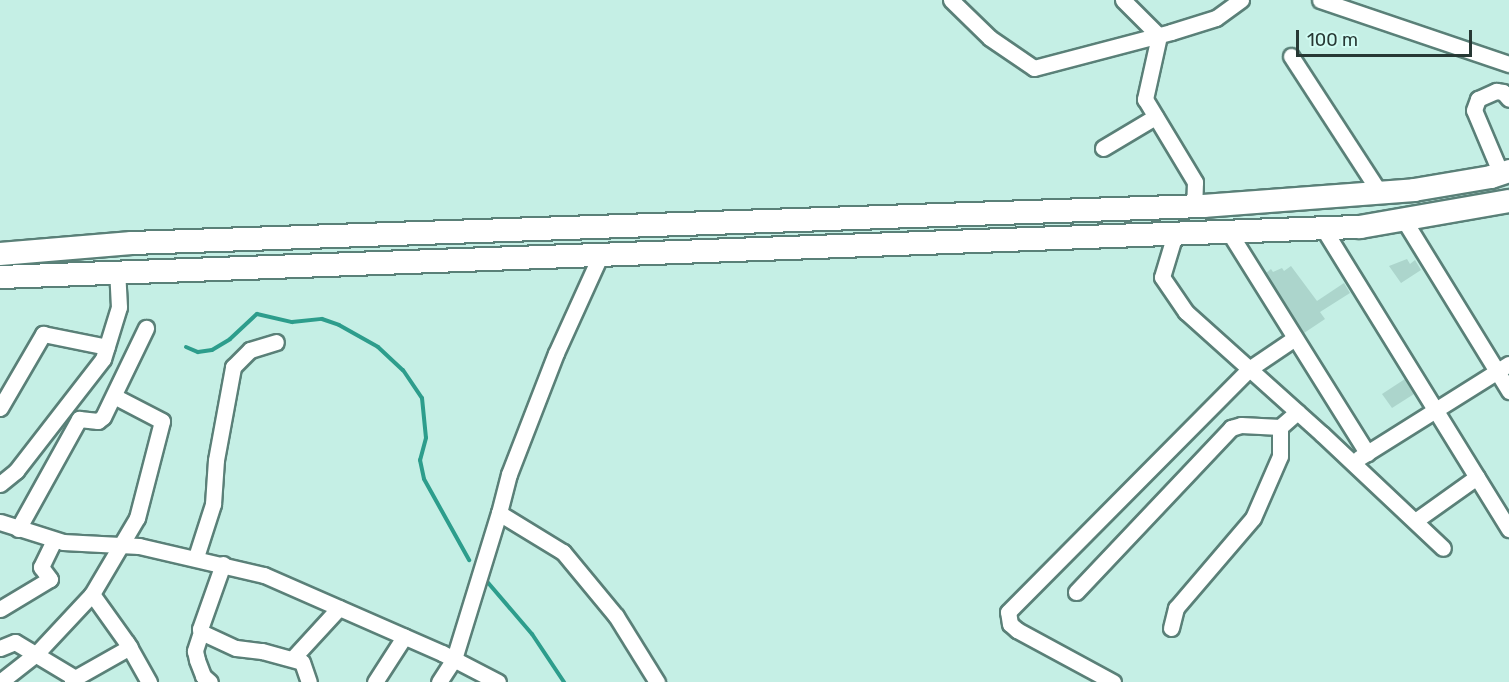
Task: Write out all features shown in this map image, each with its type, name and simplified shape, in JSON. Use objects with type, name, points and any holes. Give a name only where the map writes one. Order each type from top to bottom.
[{"type":"highway","points":[[0,254],[132,243],[1194,207],[1414,190],[1505,172]]},
{"type":"highway","points":[[0,277],[1360,227],[1509,201]]},
{"type":"street","points":[[1124,0],[1159,36]]},
{"type":"street","points":[[957,2],[990,38],[1027,66],[1034,68],[1159,36],[1216,18],[1241,0]]},
{"type":"street","points":[[1320,0],[1509,64]]},
{"type":"street","points":[[1159,36],[1145,93],[1147,105],[1195,182],[1194,207]]},
{"type":"street","points":[[1291,56],[1380,193]]},
{"type":"street","points":[[1505,172],[1474,110],[1478,99],[1496,91],[1503,92],[1509,99]]},
{"type":"street","points":[[1103,148],[1155,117]]},
{"type":"street","points":[[1404,220],[1503,367],[1509,391]]},
{"type":"street","points":[[1323,228],[1509,529]]},
{"type":"street","points":[[1229,232],[1367,453]]},
{"type":"street","points":[[1175,234],[1162,277],[1186,312],[1353,462],[1443,548]]},
{"type":"street","points":[[439,682],[454,659],[509,474],[596,254]]},
{"type":"street","points":[[0,484],[16,471],[31,453],[87,383],[103,358],[119,308],[125,273]]},
{"type":"street","points":[[18,529],[79,419],[101,420],[146,328]]},
{"type":"street","points":[[0,408],[43,334],[107,347]]},
{"type":"street","points":[[1113,682],[1017,630],[1010,624],[1008,612],[1249,369],[1294,338]]},
{"type":"street","points":[[196,557],[213,504],[216,460],[233,367],[250,350],[276,342]]},
{"type":"street","points":[[1353,462],[1503,367]]},
{"type":"street","points":[[3,681],[37,653],[92,594],[137,518],[162,421],[114,396]]},
{"type":"street","points":[[1171,628],[1176,608],[1238,537],[1257,508],[1280,456],[1281,427],[1297,412]]},
{"type":"street","points":[[1076,592],[1231,428],[1241,425],[1281,427]]},
{"type":"street","points":[[31,453],[53,466]]},
{"type":"street","points":[[1415,521],[1477,477]]},
{"type":"street","points":[[499,513],[563,552],[616,616],[657,682]]},
{"type":"street","points":[[0,522],[54,540],[122,544],[196,557],[264,575],[404,636],[498,682]]},
{"type":"street","points":[[0,609],[50,579],[41,567],[54,540]]},
{"type":"street","points":[[210,682],[203,676],[195,651],[200,629],[223,564]]},
{"type":"street","points":[[92,594],[130,647],[149,682]]},
{"type":"street","points":[[293,658],[339,608]]},
{"type":"street","points":[[201,632],[236,648],[293,658],[302,662],[309,682]]},
{"type":"street","points":[[375,682],[404,636]]},
{"type":"street","points":[[0,648],[15,642],[37,653],[74,680],[130,647]]},
{"type":"building","points":[[1407,259],[1410,264],[1415,260],[1421,270],[1401,283],[1389,266]]},
{"type":"building","points":[[1291,266],[1317,301],[1344,283],[1350,293],[1320,312],[1325,319],[1304,333],[1266,273],[1271,269],[1273,272],[1282,268],[1284,271]]},
{"type":"building","points":[[1405,379],[1414,394],[1392,408],[1382,394]]},
{"type":"waterway","points":[[186,347],[198,352],[212,350],[230,339],[257,314],[292,322],[322,319],[339,325],[378,347],[403,370],[422,398],[426,438],[420,460],[424,479],[469,560]]},
{"type":"waterway","points":[[484,578],[532,634],[564,682]]}]
